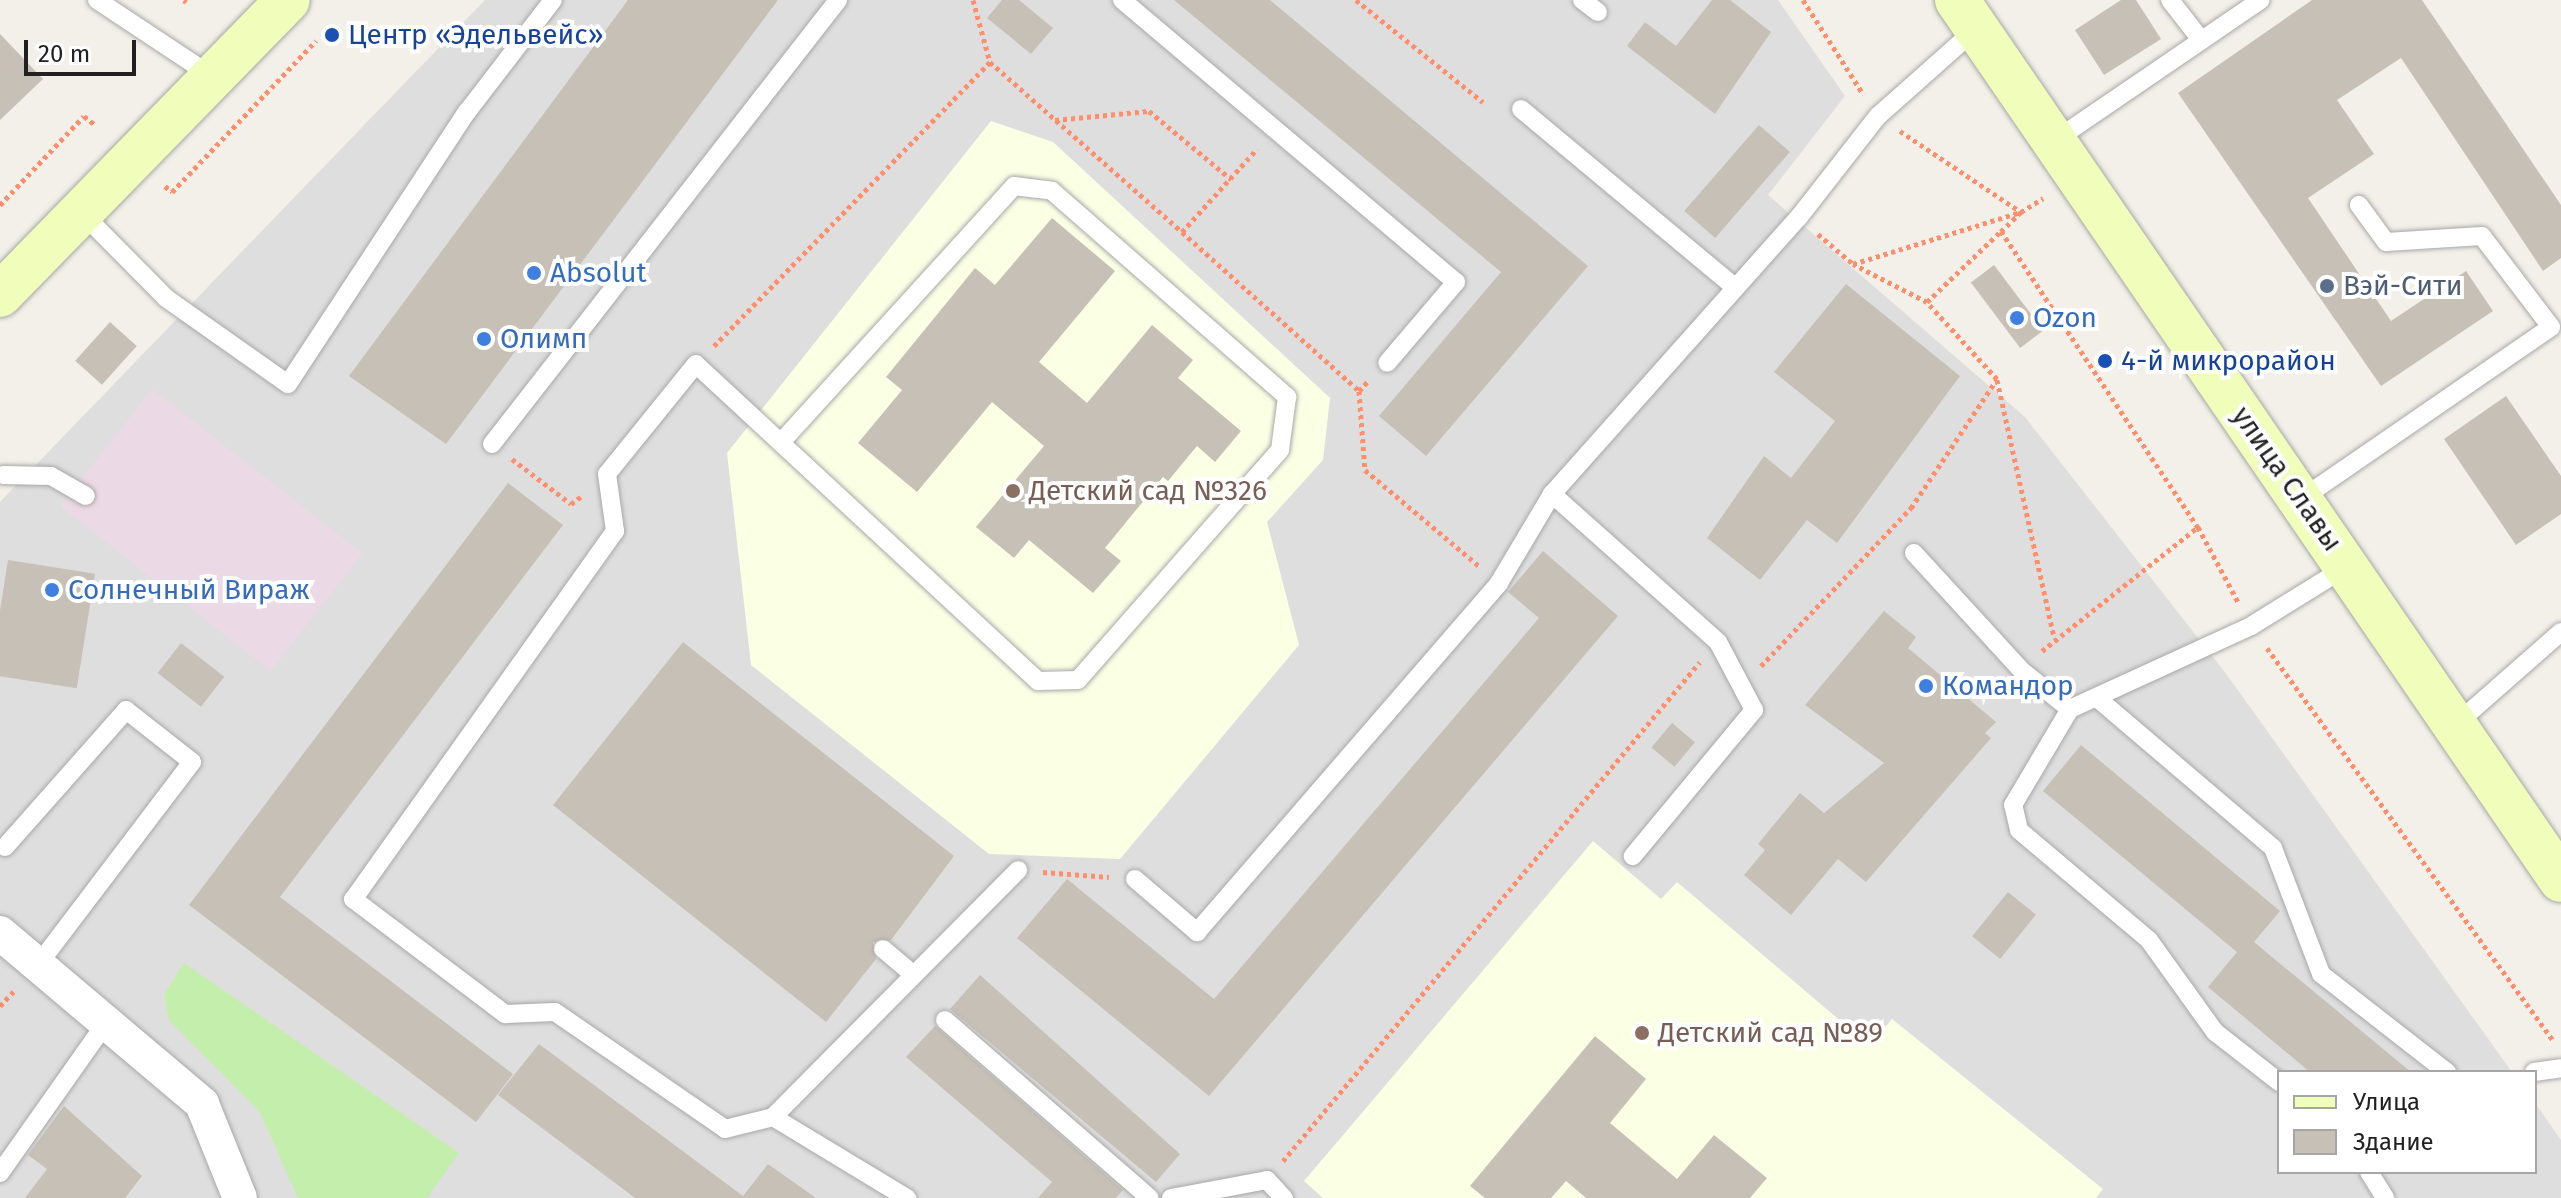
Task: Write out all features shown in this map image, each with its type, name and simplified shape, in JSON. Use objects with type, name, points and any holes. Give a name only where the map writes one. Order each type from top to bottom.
[{"type":"main road","points":[[0,295],[209,74],[288,0]]},
{"type":"main road","name":"улица Славы","points":[[1967,14],[2561,880]]},
{"type":"street","points":[[0,933],[40,962],[202,1104],[240,1198]]},
{"type":"lane","points":[[97,0],[209,74]]},
{"type":"lane","points":[[80,211],[166,298],[288,384],[467,112],[553,0]]},
{"type":"lane","points":[[492,444],[838,0]]},
{"type":"lane","points":[[1122,0],[1456,282],[1387,363]]},
{"type":"lane","points":[[1582,0],[1598,12]]},
{"type":"lane","points":[[2170,0],[2201,40]]},
{"type":"lane","points":[[2054,141],[2261,0]]},
{"type":"lane","points":[[1135,879],[1197,932],[1499,583],[1552,494],[1799,217],[1878,116],[1967,14]]},
{"type":"lane","points":[[1521,109],[1735,287]]},
{"type":"lane","points":[[784,439],[1014,186],[1052,191],[1287,397],[1280,450],[1078,680],[1038,681],[784,439],[696,364],[607,474],[615,531],[353,899],[505,1014],[555,1012],[725,1129],[773,1117],[910,972],[1018,870]]},
{"type":"lane","points":[[2301,499],[2551,327],[2482,236],[2386,242],[2359,205]]},
{"type":"lane","points":[[1,476],[51,476],[86,496]]},
{"type":"lane","points":[[1552,494],[1718,642],[1754,710],[1633,856]]},
{"type":"lane","points":[[1914,553],[2022,671],[2070,709]]},
{"type":"lane","points":[[2277,1080],[2215,1032],[2149,940],[2019,830],[2013,805],[2070,709],[2251,626],[2347,566]]},
{"type":"lane","points":[[2455,725],[2561,632]]},
{"type":"lane","points":[[2097,698],[2273,848],[2321,974],[2444,1070]]},
{"type":"lane","points":[[5,847],[126,710],[192,762],[40,962]]},
{"type":"lane","points":[[883,949],[910,972]]},
{"type":"lane","points":[[0,1173],[108,1020]]},
{"type":"lane","points":[[945,1020],[1150,1198]]},
{"type":"lane","points":[[2537,1072],[2561,1068]]},
{"type":"lane","points":[[773,1117],[907,1198]]},
{"type":"lane","points":[[2370,1174],[2385,1198]]},
{"type":"lane","points":[[1171,1198],[1267,1180],[1284,1198]]},
{"type":"path","points":[[973,0],[990,62]]},
{"type":"path","points":[[1356,0],[1483,102]]},
{"type":"path","points":[[1803,0],[1878,116],[2021,212]]},
{"type":"path","points":[[165,186],[172,192],[316,41]]},
{"type":"path","points":[[1054,120],[1149,111],[1231,179]]},
{"type":"path","points":[[0,205],[84,116],[95,125]]},
{"type":"path","points":[[1927,302],[2021,212],[2043,198]]},
{"type":"path","points":[[1853,264],[2021,212]]},
{"type":"path","points":[[1799,217],[1853,264],[1927,302],[1997,379],[2054,638]]},
{"type":"path","points":[[2001,231],[2198,527],[2251,626],[2561,1051]]},
{"type":"path","points":[[1182,232],[1359,391],[1365,470],[1499,583]]},
{"type":"path","points":[[1359,391],[1387,363]]},
{"type":"path","points":[[1754,710],[1762,661],[1911,508],[1997,379]]},
{"type":"path","points":[[492,444],[571,504]]},
{"type":"path","points":[[2041,652],[2054,638],[2198,527]]},
{"type":"path","points":[[1267,1180],[1718,642]]},
{"type":"path","points":[[1018,870],[1135,879]]},
{"type":"shaded area","points":[[485,0],[1778,0],[1845,96],[1768,195],[2025,417],[2227,675],[2511,1070],[2277,1070],[2277,1174],[2537,1174],[2537,1106],[2561,1140],[2561,1198],[0,1198],[0,502]]},
{"type":"shaded area","name":"Детский сад №326","points":[[991,121],[1053,142],[1330,398],[1323,460],[1267,522],[1299,645],[1120,859],[989,854],[751,665],[727,453]]},
{"type":"shaded area","points":[[152,389],[362,553],[271,671],[60,506]]},
{"type":"shaded area","name":"Детский сад №89","points":[[1593,841],[1661,899],[1677,882],[1870,1046],[1892,1019],[2103,1189],[2096,1198],[1323,1198],[1304,1181]]},
{"type":"green space","points":[[184,963],[459,1153],[427,1198],[298,1198],[260,1112],[169,1020],[164,995]]},
{"type":"building","points":[[628,0],[778,0],[446,444],[349,376]]},
{"type":"building","points":[[1002,0],[1019,0],[1053,28],[1031,54],[987,18]]},
{"type":"building","points":[[1174,0],[1270,0],[1588,266],[1426,456],[1379,416],[1501,272]]},
{"type":"building","points":[[1712,0],[1730,0],[1771,32],[1715,114],[1627,46],[1645,22],[1676,46]]},
{"type":"building","points":[[2121,0],[2136,0],[2161,39],[2104,75],[2075,30]]},
{"type":"building","points":[[2312,0],[2422,0],[2561,205],[2561,258],[2543,271],[2401,58],[2337,100],[2374,154],[2308,198],[2391,321],[2466,271],[2493,311],[2381,386],[2178,93]]},
{"type":"building","points":[[0,34],[43,79],[0,120]]},
{"type":"building","points":[[1759,125],[1790,152],[1715,238],[1684,211]]},
{"type":"building","points":[[1052,218],[1115,271],[1039,362],[1087,403],[1152,325],[1193,360],[1178,378],[1241,431],[1215,462],[1197,446],[1168,481],[1163,477],[1105,548],[1121,561],[1093,593],[1029,540],[1014,558],[976,527],[1044,446],[992,402],[917,492],[858,443],[902,390],[886,377],[975,268],[995,285]]},
{"type":"building","points":[[1994,265],[2043,330],[2020,348],[1971,282]]},
{"type":"building","points":[[1846,284],[1960,376],[1837,543],[1807,520],[1760,580],[1707,538],[1764,456],[1791,478],[1835,421],[1774,372]]},
{"type":"building","points":[[110,322],[137,346],[102,385],[75,361]]},
{"type":"building","points":[[2506,396],[2561,476],[2561,514],[2516,545],[2444,439]]},
{"type":"building","points":[[508,483],[563,525],[280,897],[513,1074],[476,1122],[189,905]]},
{"type":"building","points":[[1543,551],[1618,616],[1209,1096],[1017,938],[1067,879],[1214,999],[1539,618],[1508,592]]},
{"type":"building","points":[[8,560],[95,574],[77,688],[0,676],[0,611]]},
{"type":"building","points":[[1884,611],[1916,637],[1908,648],[1996,722],[1985,733],[1991,738],[1866,882],[1838,859],[1791,915],[1744,875],[1765,850],[1758,844],[1800,793],[1824,813],[1884,763],[1805,705]]},
{"type":"building","points":[[683,642],[954,856],[891,940],[873,942],[876,959],[826,1022],[553,805]]},
{"type":"building","points":[[181,643],[224,677],[201,707],[158,673]]},
{"type":"building","points":[[1672,723],[1695,742],[1674,767],[1651,748]]},
{"type":"building","points":[[2081,745],[2280,911],[2254,942],[2409,1070],[2308,1070],[2208,987],[2237,952],[2043,791]]},
{"type":"building","points":[[2008,892],[2036,915],[2000,959],[1972,936]]},
{"type":"building","points":[[980,975],[1180,1154],[1156,1182],[950,1009]]},
{"type":"building","points":[[935,1026],[1123,1190],[1116,1198],[1038,1198],[1052,1182],[906,1057]]},
{"type":"building","points":[[1595,1036],[1646,1079],[1610,1123],[1677,1179],[1714,1135],[1767,1178],[1750,1198],[1586,1198],[1566,1181],[1551,1198],[1485,1198],[1470,1186]]},
{"type":"building","points":[[539,1044],[743,1196],[768,1164],[816,1198],[635,1198],[498,1095]]},
{"type":"building","points":[[64,1106],[142,1176],[125,1198],[25,1198],[47,1169],[28,1155]]},
{"type":"place","name":"Центр «Эдельвейс»","points":[[332,35]]},
{"type":"place","name":"Absolut","points":[[534,273]]},
{"type":"place","name":"Вэй-Сити","points":[[2327,286]]},
{"type":"place","name":"Ozon","points":[[2017,318]]},
{"type":"place","name":"Олимп","points":[[484,339]]},
{"type":"place","name":"4-й микрорайон","points":[[2105,361]]},
{"type":"place","name":"Детский сад №326","points":[[1013,491]]},
{"type":"place","name":"Солнечный Вираж","points":[[52,590]]},
{"type":"place","name":"Командор","points":[[1926,686]]},
{"type":"place","name":"Детский сад №89","points":[[1642,1033]]}]
